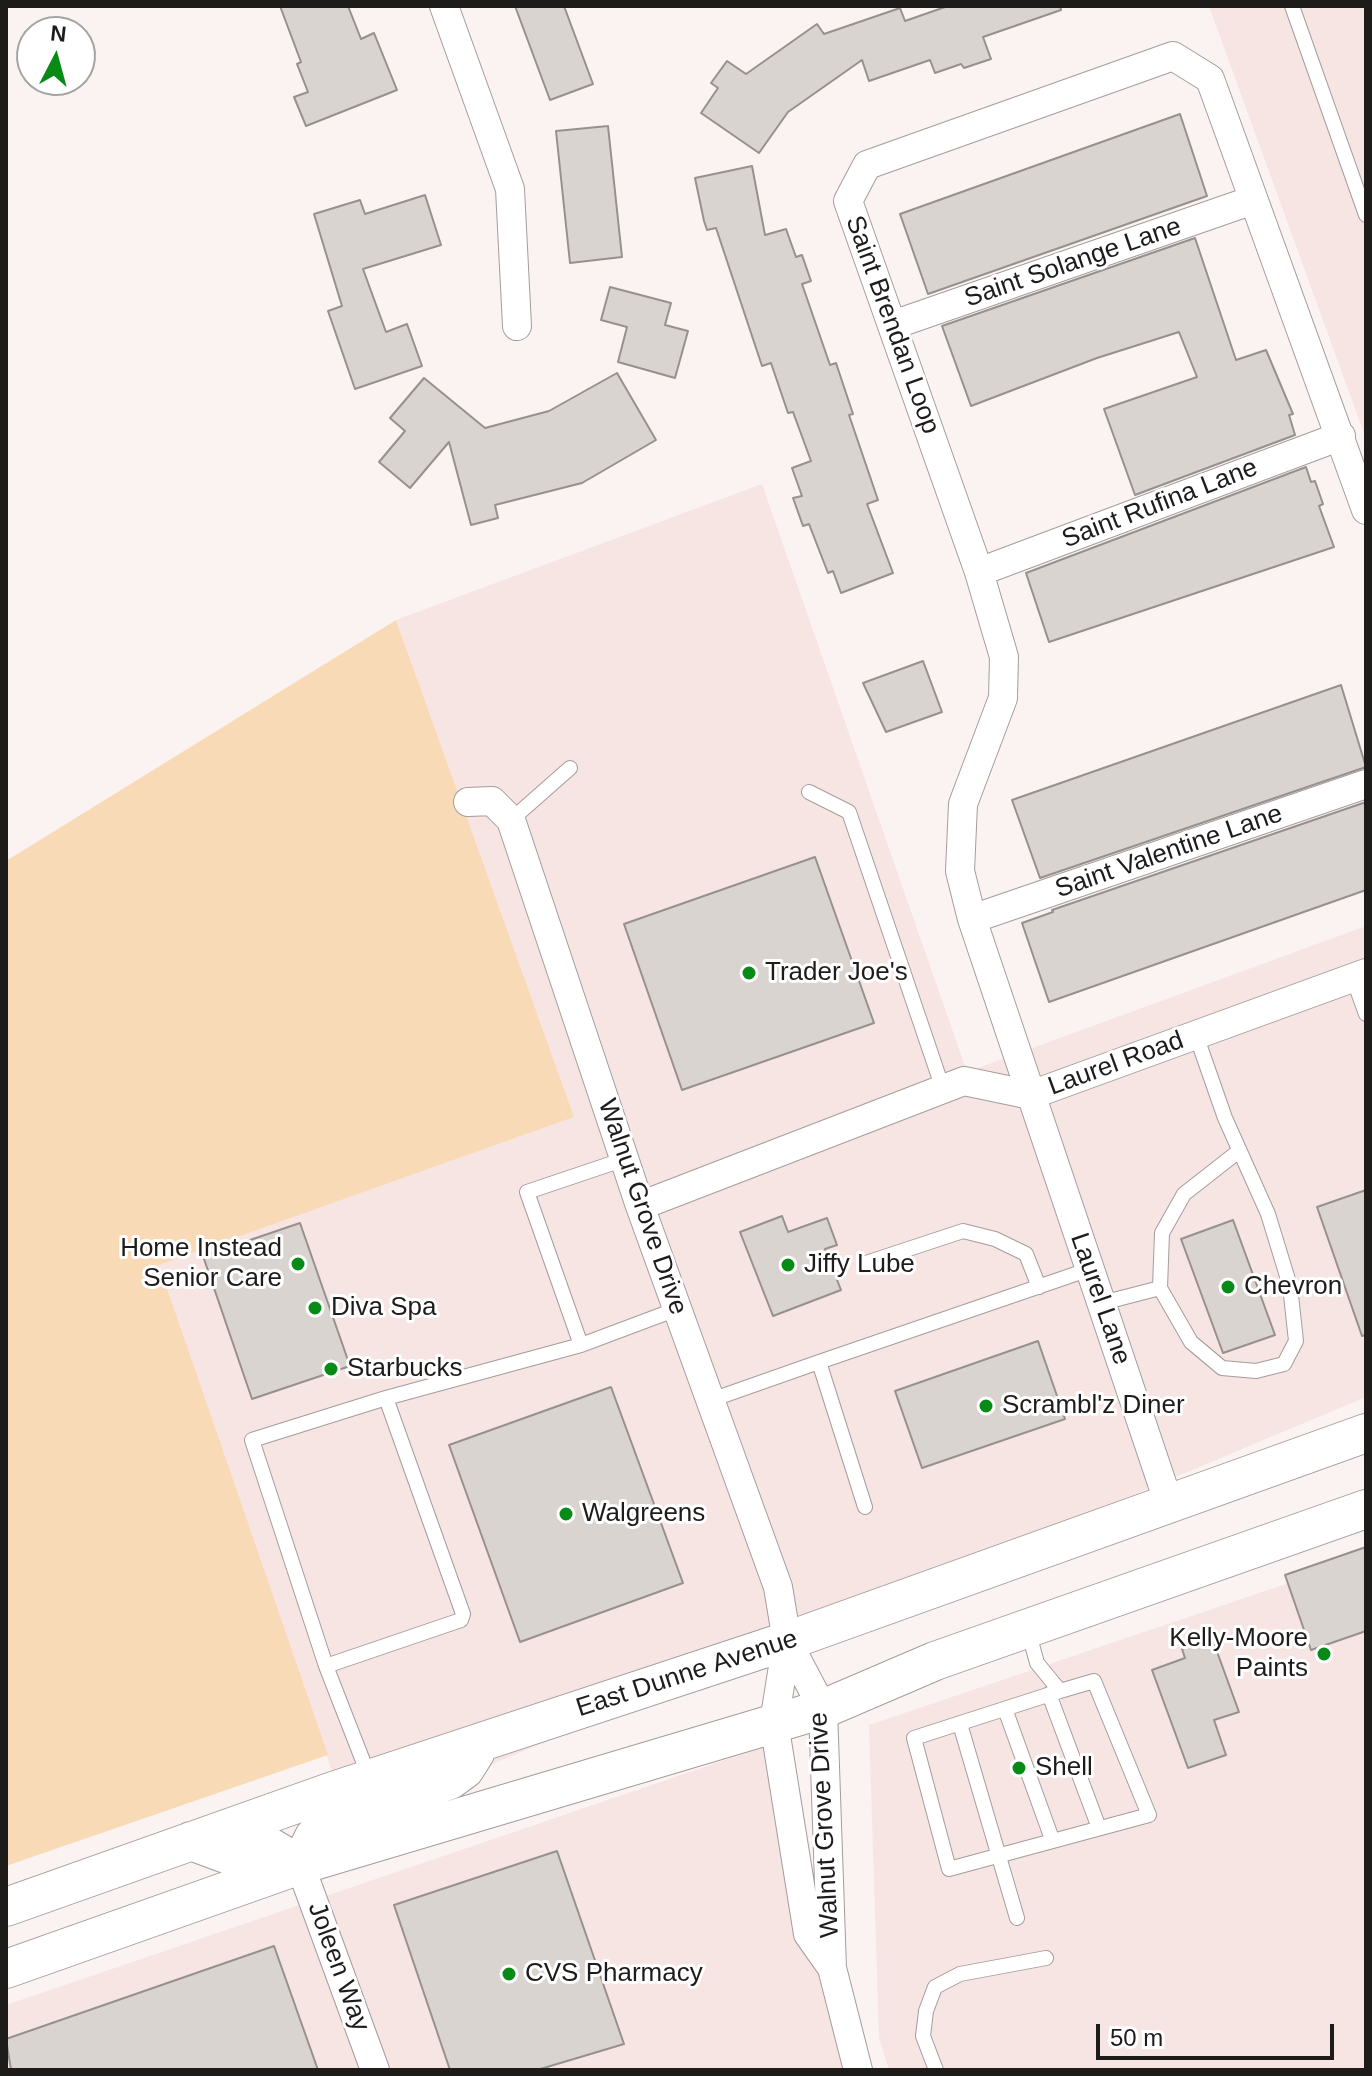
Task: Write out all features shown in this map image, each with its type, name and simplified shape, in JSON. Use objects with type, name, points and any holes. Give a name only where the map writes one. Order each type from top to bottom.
[{"type":"main road","name":"East Dunne Avenue","points":[[6,1907],[370,1779],[787,1641],[1366,1433]]},
{"type":"main road","points":[[6,1969],[300,1865],[823,1709],[935,1661],[1366,1509]]},
{"type":"main road","points":[[300,1865],[314,1837],[329,1822],[450,1780],[465,1769],[478,1743]]},
{"type":"main road","points":[[191,1841],[226,1854],[270,1847],[300,1865]]},
{"type":"street","points":[[444,6],[510,189],[517,326]]},
{"type":"street","name":"Saint Brendan Loop","points":[[1031,1095],[972,919],[960,871],[963,804],[1003,698],[1004,657],[979,572],[848,201],[867,165],[1173,56],[1210,79],[1366,510]]},
{"type":"street","name":"Saint Solange Lane","points":[[893,325],[1253,200]]},
{"type":"street","name":"Saint Rufina Lane","points":[[979,572],[1341,436]]},
{"type":"street","name":"Saint Valentine Lane","points":[[972,919],[1366,784]]},
{"type":"street","points":[[468,802],[492,801],[511,820]]},
{"type":"street","name":"Walnut Grove Drive","points":[[511,820],[640,1206],[778,1587],[787,1641],[823,1709],[832,1968],[858,2070]]},
{"type":"street","name":"Laurel Road","points":[[640,1206],[964,1081],[1031,1095],[1359,976]]},
{"type":"street","name":"Laurel Lane","points":[[1031,1095],[1169,1504]]},
{"type":"street","name":"Walnut Grove Drive","points":[[787,1641],[774,1723],[808,1934],[832,1968]]},
{"type":"street","name":"Joleen Way","points":[[300,1865],[375,2070]]},
{"type":"lane","points":[[1292,6],[1366,215]]},
{"type":"lane","points":[[511,820],[570,768]]},
{"type":"lane","points":[[809,792],[849,812],[943,1089]]},
{"type":"lane","points":[[1359,976],[1366,1014]]},
{"type":"lane","points":[[1196,1035],[1239,1151],[1268,1214],[1290,1286],[1296,1341],[1284,1364],[1256,1371],[1222,1368],[1191,1342],[1160,1288],[1162,1233],[1184,1194],[1239,1151]]},
{"type":"lane","points":[[581,1345],[527,1192],[625,1159]]},
{"type":"lane","points":[[866,1263],[963,1231],[995,1239],[1026,1254],[1039,1287]]},
{"type":"lane","points":[[711,1400],[1090,1269]]},
{"type":"lane","points":[[1102,1303],[1160,1288]]},
{"type":"lane","points":[[370,1779],[326,1666],[252,1440],[386,1398],[581,1345],[677,1309]]},
{"type":"lane","points":[[819,1362],[865,1507]]},
{"type":"lane","points":[[326,1666],[461,1620],[463,1614],[386,1398]]},
{"type":"lane","points":[[1028,1630],[1037,1663],[1055,1693],[1099,1828]]},
{"type":"lane","points":[[1094,1681],[1149,1815],[949,1869],[914,1738],[1055,1693],[1094,1681]]},
{"type":"lane","points":[[1005,1709],[1052,1839]]},
{"type":"lane","points":[[960,1724],[1002,1857],[1017,1918]]},
{"type":"lane","points":[[936,2070],[923,2036],[926,2011],[935,1987],[960,1974],[1046,1958]]},
{"type":"shaded area","points":[[1209,6],[1366,6],[1366,439]]},
{"type":"shaded area","points":[[762,484],[967,1072],[1366,926],[1366,1397],[350,1824],[159,1265],[573,1117],[396,620]]},
{"type":"shaded area","points":[[396,620],[574,1117],[159,1265],[328,1755],[6,1866],[6,861]]},
{"type":"shaded area","points":[[1366,1557],[1366,2070],[889,2070],[879,2038],[869,1725]]},
{"type":"shaded area","points":[[781,1741],[847,2070],[6,2070],[6,2005]]},
{"type":"building","points":[[280,6],[348,6],[361,39],[374,33],[397,90],[306,126],[294,97],[308,92],[297,64],[301,62]]},
{"type":"building","points":[[515,6],[564,6],[593,84],[550,100]]},
{"type":"building","points":[[948,6],[1060,6],[1061,10],[983,37],[991,59],[964,68],[961,64],[935,73],[930,60],[869,81],[862,60],[788,112],[759,153],[701,113],[718,88],[711,83],[727,61],[746,74],[817,24],[824,34],[900,8],[905,21]]},
{"type":"building","points":[[1180,114],[1207,196],[928,294],[900,214]]},
{"type":"building","points":[[608,126],[622,257],[570,263],[556,131]]},
{"type":"building","points":[[752,166],[765,235],[786,229],[796,257],[802,255],[811,281],[802,284],[830,365],[836,363],[853,414],[849,415],[878,500],[867,504],[893,573],[841,593],[833,571],[828,573],[809,524],[803,526],[793,498],[802,496],[792,468],[811,461],[793,412],[788,413],[771,363],[762,366],[716,228],[707,230],[695,178]]},
{"type":"building","points":[[425,195],[441,245],[363,269],[386,332],[407,324],[422,366],[355,389],[328,311],[342,306],[314,214],[360,200],[365,214]]},
{"type":"building","points":[[1195,238],[1236,360],[1266,350],[1293,414],[1289,415],[1295,435],[1135,495],[1104,409],[1197,377],[1179,332],[1097,358],[971,406],[942,326]]},
{"type":"building","points":[[610,287],[671,303],[665,325],[688,331],[675,378],[618,362],[627,327],[601,320]]},
{"type":"building","points":[[617,373],[656,440],[582,483],[495,505],[498,518],[471,525],[449,442],[410,488],[379,462],[405,431],[390,418],[424,378],[485,428],[549,411]]},
{"type":"building","points":[[1306,467],[1311,482],[1315,481],[1323,504],[1319,506],[1334,547],[1049,642],[1026,573]]},
{"type":"building","points":[[923,661],[942,712],[886,732],[863,683]]},
{"type":"building","points":[[1341,685],[1366,767],[1040,878],[1012,800]]},
{"type":"building","points":[[1366,802],[1366,890],[1049,1002],[1022,923]]},
{"type":"building","name":"Trader Joe's","points":[[815,857],[874,1023],[682,1090],[624,924]]},
{"type":"building","points":[[1366,1190],[1366,1335],[1362,1336],[1317,1207]]},
{"type":"building","points":[[782,1216],[788,1232],[827,1218],[837,1245],[825,1249],[841,1290],[773,1316],[740,1232]]},
{"type":"building","name":"Chevron","points":[[1233,1220],[1275,1335],[1223,1353],[1181,1239]]},
{"type":"building","points":[[300,1223],[350,1366],[252,1399],[203,1256]]},
{"type":"building","points":[[1038,1341],[1065,1419],[922,1468],[895,1391]]},
{"type":"building","name":"Walgreens","points":[[611,1387],[683,1583],[520,1642],[449,1445]]},
{"type":"building","points":[[1366,1547],[1366,1631],[1311,1650],[1285,1575]]},
{"type":"building","points":[[1212,1638],[1239,1712],[1214,1720],[1226,1755],[1188,1768],[1152,1670],[1185,1658],[1182,1649]]},
{"type":"building","name":"CVS Pharmacy","points":[[557,1851],[624,2044],[537,2070],[450,2070],[394,1905]]},
{"type":"building","points":[[274,1946],[318,2070],[11,2070],[6,2039]]},
{"type":"place","name":"Trader Joe's","points":[[749,973]]},
{"type":"place","name":"Home Instead Senior Care","points":[[298,1264]]},
{"type":"place","name":"Jiffy Lube","points":[[788,1265]]},
{"type":"place","name":"Chevron","points":[[1228,1287]]},
{"type":"place","name":"Diva Spa","points":[[315,1308]]},
{"type":"place","name":"Starbucks","points":[[331,1369]]},
{"type":"place","name":"Scrambl'z Diner","points":[[986,1406]]},
{"type":"place","name":"Walgreens","points":[[566,1514]]},
{"type":"place","name":"Kelly-Moore Paints","points":[[1324,1654]]},
{"type":"place","name":"Shell","points":[[1019,1768]]},
{"type":"place","name":"CVS Pharmacy","points":[[509,1974]]}]
